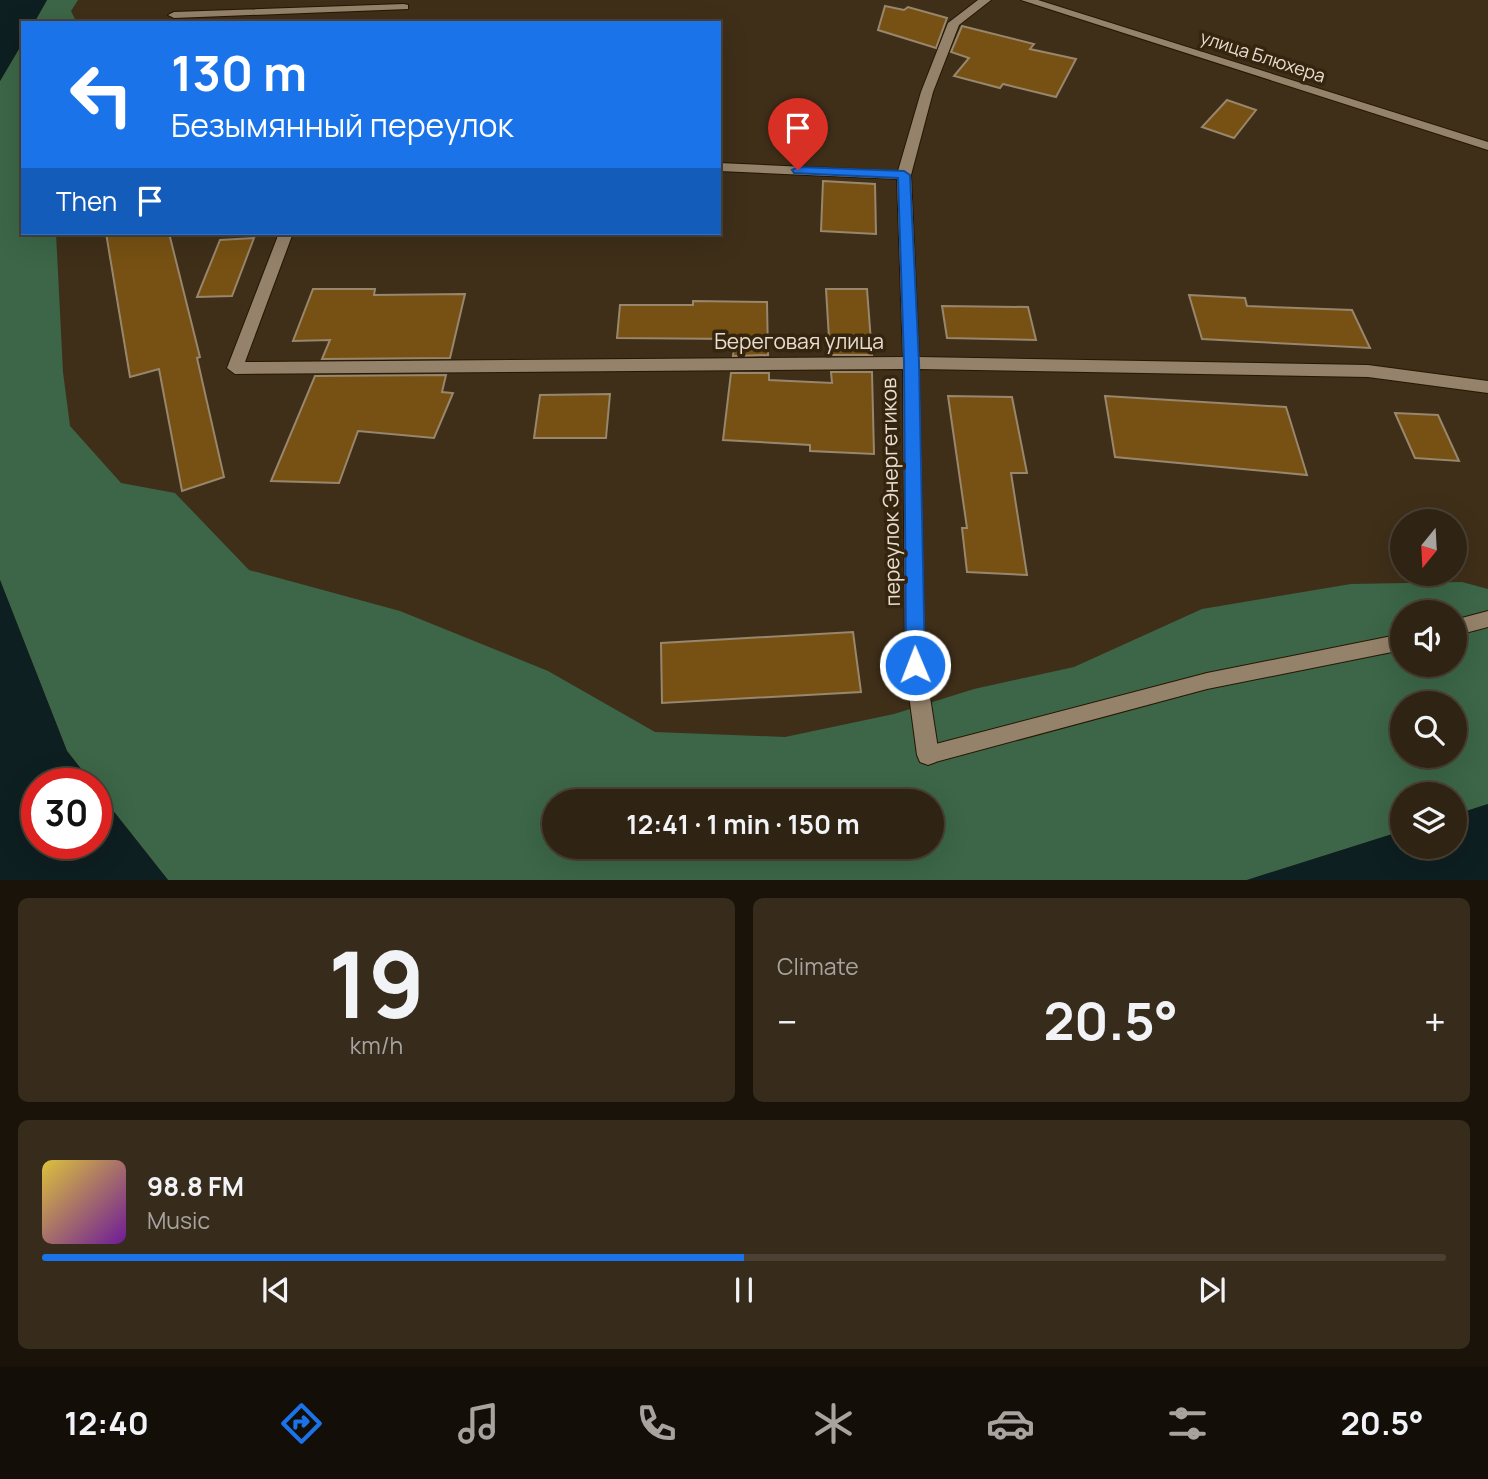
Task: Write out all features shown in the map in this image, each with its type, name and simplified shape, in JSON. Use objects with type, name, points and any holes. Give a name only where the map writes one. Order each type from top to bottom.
[{"type":"street","name":"переулок Энергетиков","points":[[929,755],[915,665],[911,362],[904,175],[927,92],[954,23],[985,0]]},
{"type":"street","name":"улица Блюхера","points":[[1027,0],[1488,146]]},
{"type":"street","points":[[174,15],[406,3],[397,21]]},
{"type":"street","points":[[721,167],[904,175]]},
{"type":"street","name":"Береговая улица","points":[[285,235],[235,368],[911,362],[1368,372],[1488,387]]},
{"type":"lane","points":[[1467,625],[1488,619]]},
{"type":"lane","points":[[929,755],[1207,681],[1390,644]]},
{"type":"green space","points":[[47,0],[78,0],[71,11],[76,21],[35,21]]},
{"type":"green space","points":[[21,45],[21,235],[56,235],[63,372],[70,426],[121,483],[175,493],[249,570],[400,611],[548,671],[655,732],[785,737],[894,714],[974,689],[1074,667],[1202,609],[1351,584],[1467,586],[1467,583],[1488,589],[1488,804],[1467,811],[1467,782],[1390,782],[1390,835],[1247,880],[168,880],[112,809],[112,768],[80,768],[67,751],[0,580],[0,81]]},
{"type":"shaded area","points":[[0,0],[47,0],[35,21],[21,21],[21,45],[0,81]]},
{"type":"shaded area","points":[[0,580],[67,751],[80,768],[21,768],[21,859],[112,859],[112,809],[168,880],[0,880]]},
{"type":"shaded area","points":[[1488,804],[1488,880],[1247,880],[1390,835],[1390,859],[1467,859],[1467,811]]},
{"type":"building","points":[[885,6],[904,10],[908,7],[947,18],[936,48],[878,30]]},
{"type":"building","points":[[962,26],[1034,44],[1030,49],[1076,59],[1056,97],[1003,84],[1000,88],[954,76],[969,58],[951,52]]},
{"type":"building","points":[[1227,100],[1256,110],[1234,138],[1202,127]]},
{"type":"building","points":[[823,181],[875,184],[876,234],[821,231]]},
{"type":"building","points":[[106,235],[170,235],[200,357],[197,358],[224,477],[182,491],[159,369],[130,377]]},
{"type":"building","points":[[254,238],[232,296],[197,297],[220,240]]},
{"type":"building","points":[[313,289],[375,289],[374,295],[465,294],[450,358],[322,359],[330,340],[293,341]]},
{"type":"building","points":[[826,289],[867,289],[872,355],[830,355]]},
{"type":"building","points":[[1189,295],[1245,298],[1247,306],[1352,310],[1370,348],[1202,339]]},
{"type":"building","points":[[693,301],[767,302],[768,355],[733,356],[735,339],[617,338],[620,305],[693,305]]},
{"type":"building","points":[[942,306],[1028,307],[1036,340],[947,338]]},
{"type":"building","points":[[831,372],[872,372],[874,454],[810,451],[810,445],[723,440],[731,373],[769,373],[769,380],[832,383]]},
{"type":"building","points":[[446,375],[442,392],[453,393],[434,438],[358,431],[339,483],[271,481],[315,376]]},
{"type":"building","points":[[610,394],[606,438],[534,438],[540,395]]},
{"type":"building","points":[[948,396],[1012,397],[1027,473],[1011,473],[1027,575],[967,572],[962,528],[967,528]]},
{"type":"building","points":[[1105,396],[1286,407],[1307,475],[1115,457]]},
{"type":"building","points":[[1395,413],[1438,415],[1459,461],[1415,458]]},
{"type":"building","points":[[853,632],[861,692],[662,703],[661,643]]},
{"type":"route","points":[[798,170],[904,175],[911,362],[915,665]]}]
